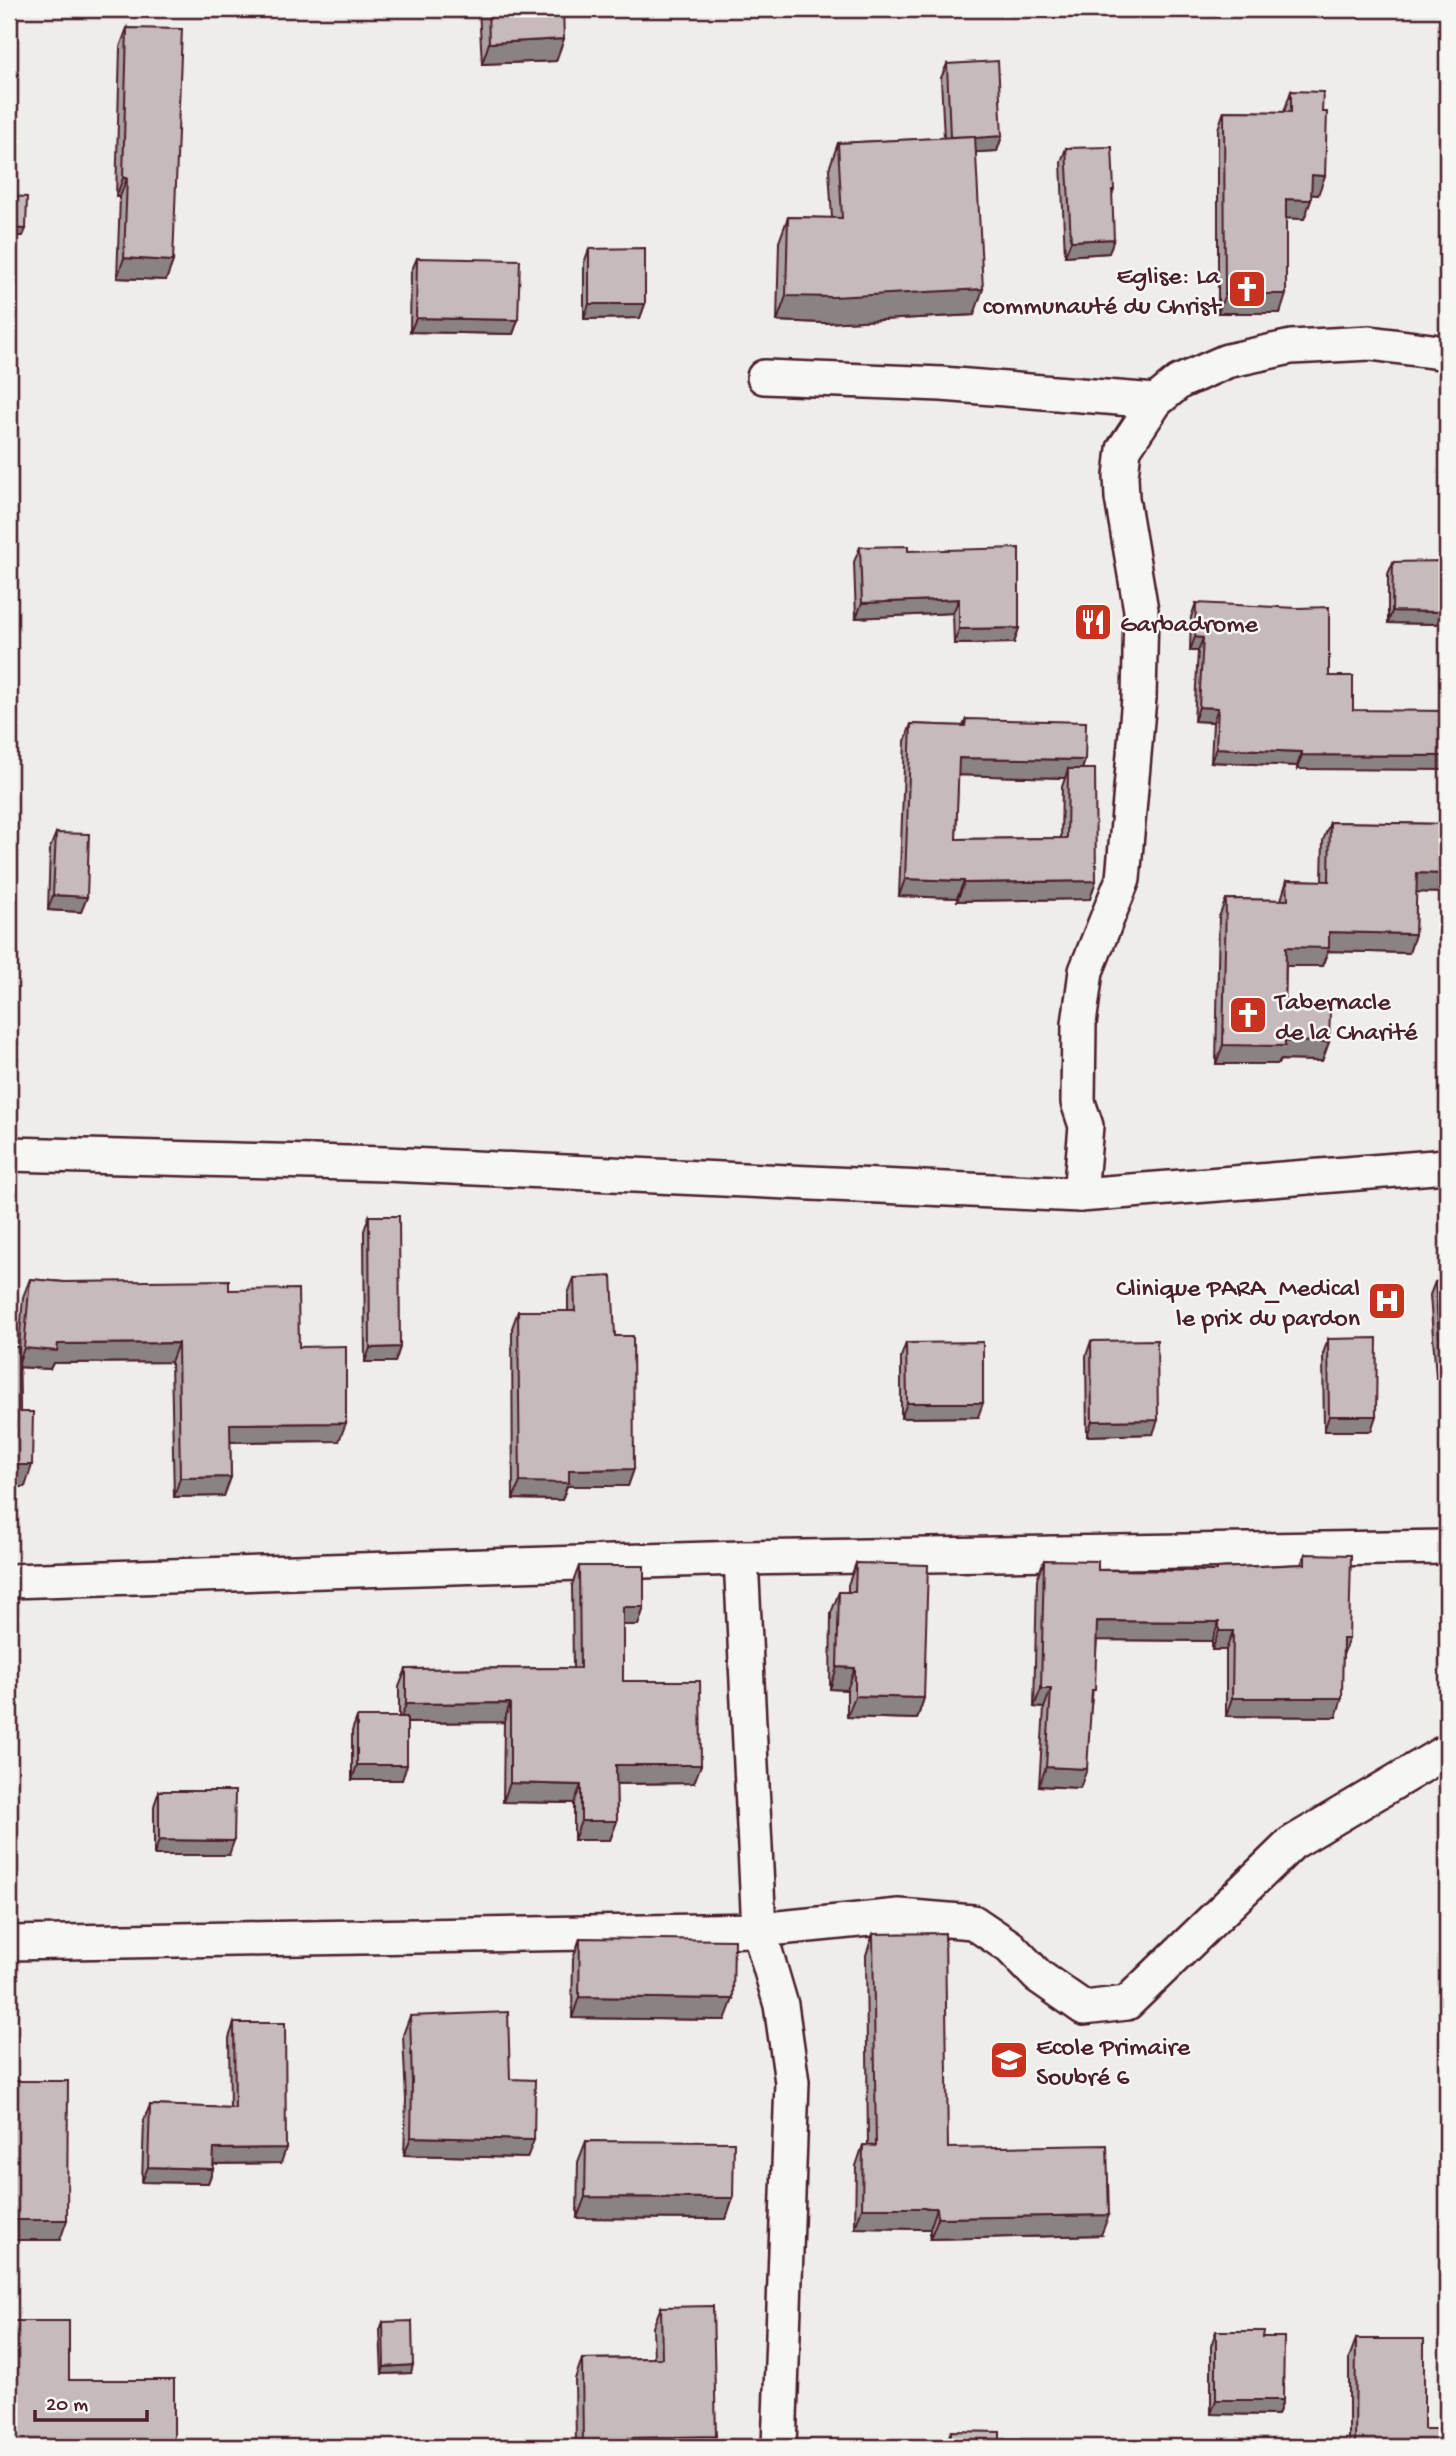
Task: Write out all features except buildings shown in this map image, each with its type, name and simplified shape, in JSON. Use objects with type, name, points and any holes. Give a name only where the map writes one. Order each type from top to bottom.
[{"type":"street","points":[[1080,1195],[1086,1126],[1078,1102],[1079,1024],[1086,971],[1123,879],[1139,698],[1141,610],[1122,498],[1124,449],[1156,401],[1180,382],[1227,361],[1290,347],[1370,343],[1447,353]]},
{"type":"street","points":[[764,377],[942,384],[1156,401]]},
{"type":"street","points":[[9,1154],[386,1164],[1080,1195],[1447,1166]]},
{"type":"street","points":[[9,1581],[741,1558],[1447,1547]]},
{"type":"street","points":[[741,1558],[759,1930],[781,2005],[792,2082],[779,2447]]},
{"type":"street","points":[[9,1943],[759,1930],[899,1916],[973,1922],[1010,1947],[1038,1976],[1084,2008],[1127,2003],[1292,1843],[1447,1751]]},
{"type":"place","name":"Eglise: La communauté du Christ","points":[[1247,289]]},
{"type":"place","name":"Garbadrome","points":[[1093,622]]},
{"type":"place","name":"Tabernacle de la Charité","points":[[1248,1015]]},
{"type":"place","name":"Clinique PARA_Medical le prix du pardon","points":[[1387,1301]]},
{"type":"place","name":"Ecole Primaire Soubré 6","points":[[1009,2060]]}]
